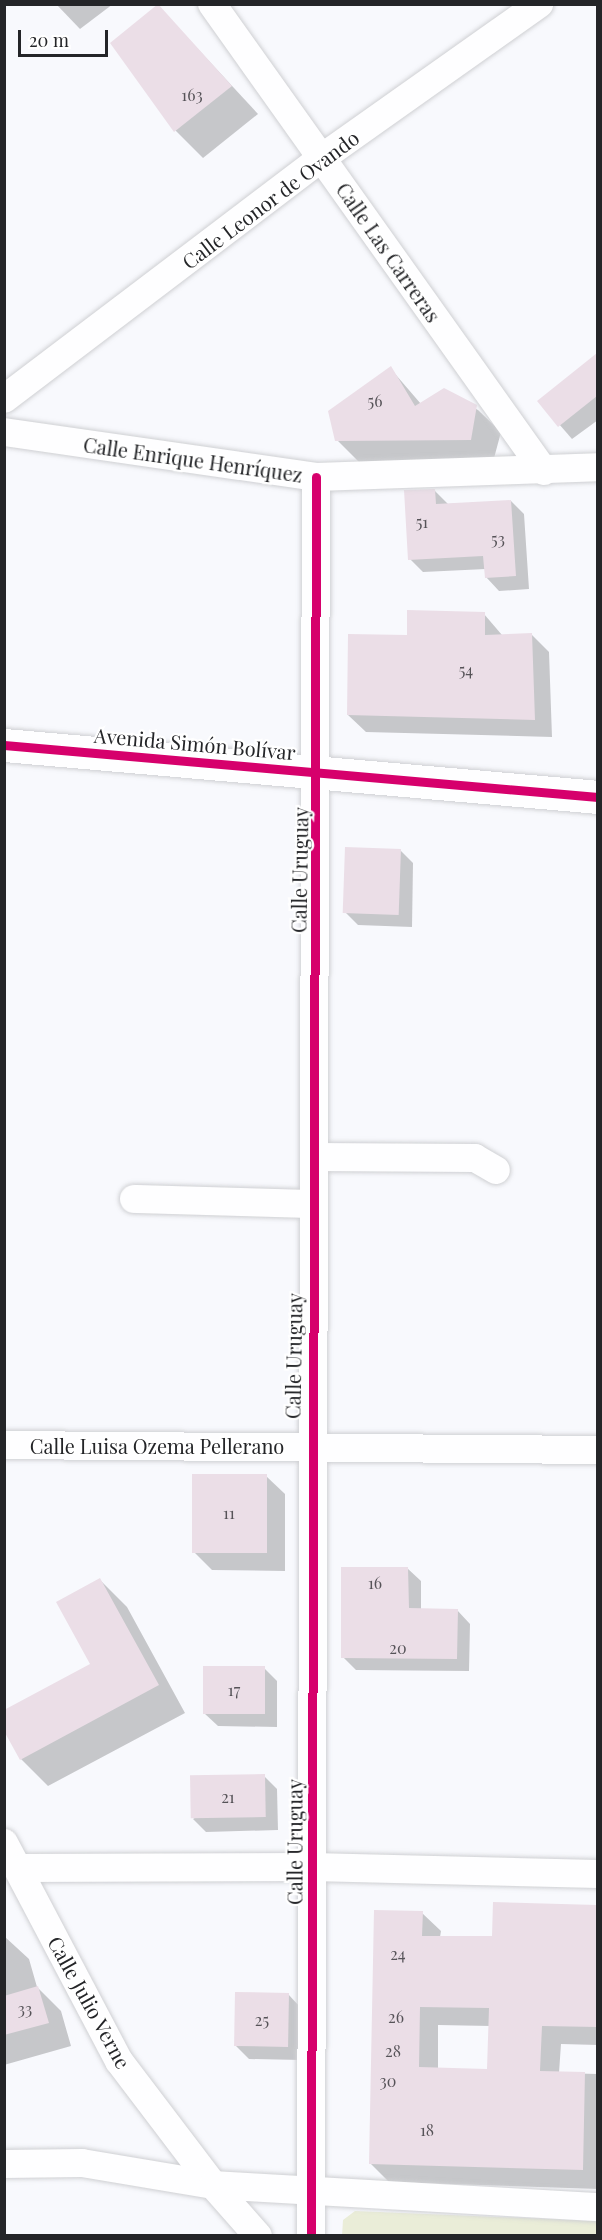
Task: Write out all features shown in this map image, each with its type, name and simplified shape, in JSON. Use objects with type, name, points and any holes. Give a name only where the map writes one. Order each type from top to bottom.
[{"type":"main road","name":"Avenida Simón Bolívar","points":[[4,745],[597,797]]},
{"type":"street","name":"Calle Las Carreras","points":[[212,4],[544,471]]},
{"type":"street","name":"Calle Leonor de Ovando","points":[[4,399],[323,158],[540,4]]},
{"type":"street","name":"Calle Enrique Henríquez","points":[[4,432],[316,477],[544,471],[597,467]]},
{"type":"street","name":"Calle Uruguay","points":[[311,2235],[309,2192],[312,1867],[310,1445],[318,772],[316,477]]},
{"type":"street","points":[[314,1157],[475,1158],[496,1170]]},
{"type":"street","points":[[134,1199],[313,1203]]},
{"type":"street","name":"Calle Luisa Ozema Pellerano","points":[[4,1445],[310,1445],[597,1450]]},
{"type":"street","name":"Calle Julio Verne","points":[[4,1843],[119,2061],[213,2185],[258,2235]]},
{"type":"street","points":[[19,1868],[312,1867],[597,1874]]},
{"type":"street","points":[[4,2164],[82,2163],[213,2185],[597,2207]]},
{"type":"green space","points":[[355,2211],[597,2221],[597,2235],[342,2236],[343,2220]]},
{"type":"building","points":[[158,4],[232,86],[174,132],[110,43]]},
{"type":"building","points":[[597,353],[597,396],[558,427],[537,401]]},
{"type":"building","points":[[391,366],[415,406],[444,388],[477,405],[471,440],[335,441],[328,411]]},
{"type":"building","points":[[435,489],[436,504],[511,500],[516,576],[485,578],[483,556],[408,560],[404,490]]},
{"type":"building","points":[[407,610],[485,612],[485,635],[532,633],[535,720],[347,715],[348,634],[407,635]]},
{"type":"building","points":[[345,847],[401,849],[399,915],[343,913]]},
{"type":"building","points":[[192,1474],[267,1474],[267,1553],[192,1553]]},
{"type":"building","points":[[341,1567],[408,1567],[409,1608],[458,1609],[457,1659],[341,1658]]},
{"type":"building","points":[[100,1578],[159,1685],[20,1760],[4,1731],[4,1710],[90,1664],[56,1602]]},
{"type":"building","points":[[203,1666],[265,1666],[265,1714],[203,1714]]},
{"type":"building","points":[[265,1774],[266,1817],[191,1818],[190,1775]]},
{"type":"building","points":[[493,1902],[597,1905],[597,2027],[542,2026],[540,2071],[585,2072],[583,2170],[369,2164],[374,1910],[423,1911],[422,1936],[492,1936]],"holes":[[[420,2007],[489,2008],[487,2069],[419,2067]]]},
{"type":"building","points":[[38,1986],[49,2023],[4,2035],[4,1996]]},
{"type":"building","points":[[235,1992],[289,1993],[288,2047],[234,2046]]},
{"type":"cycle path","points":[[311,2236],[316,477]]},
{"type":"cycle path","points":[[4,745],[598,797]]}]
